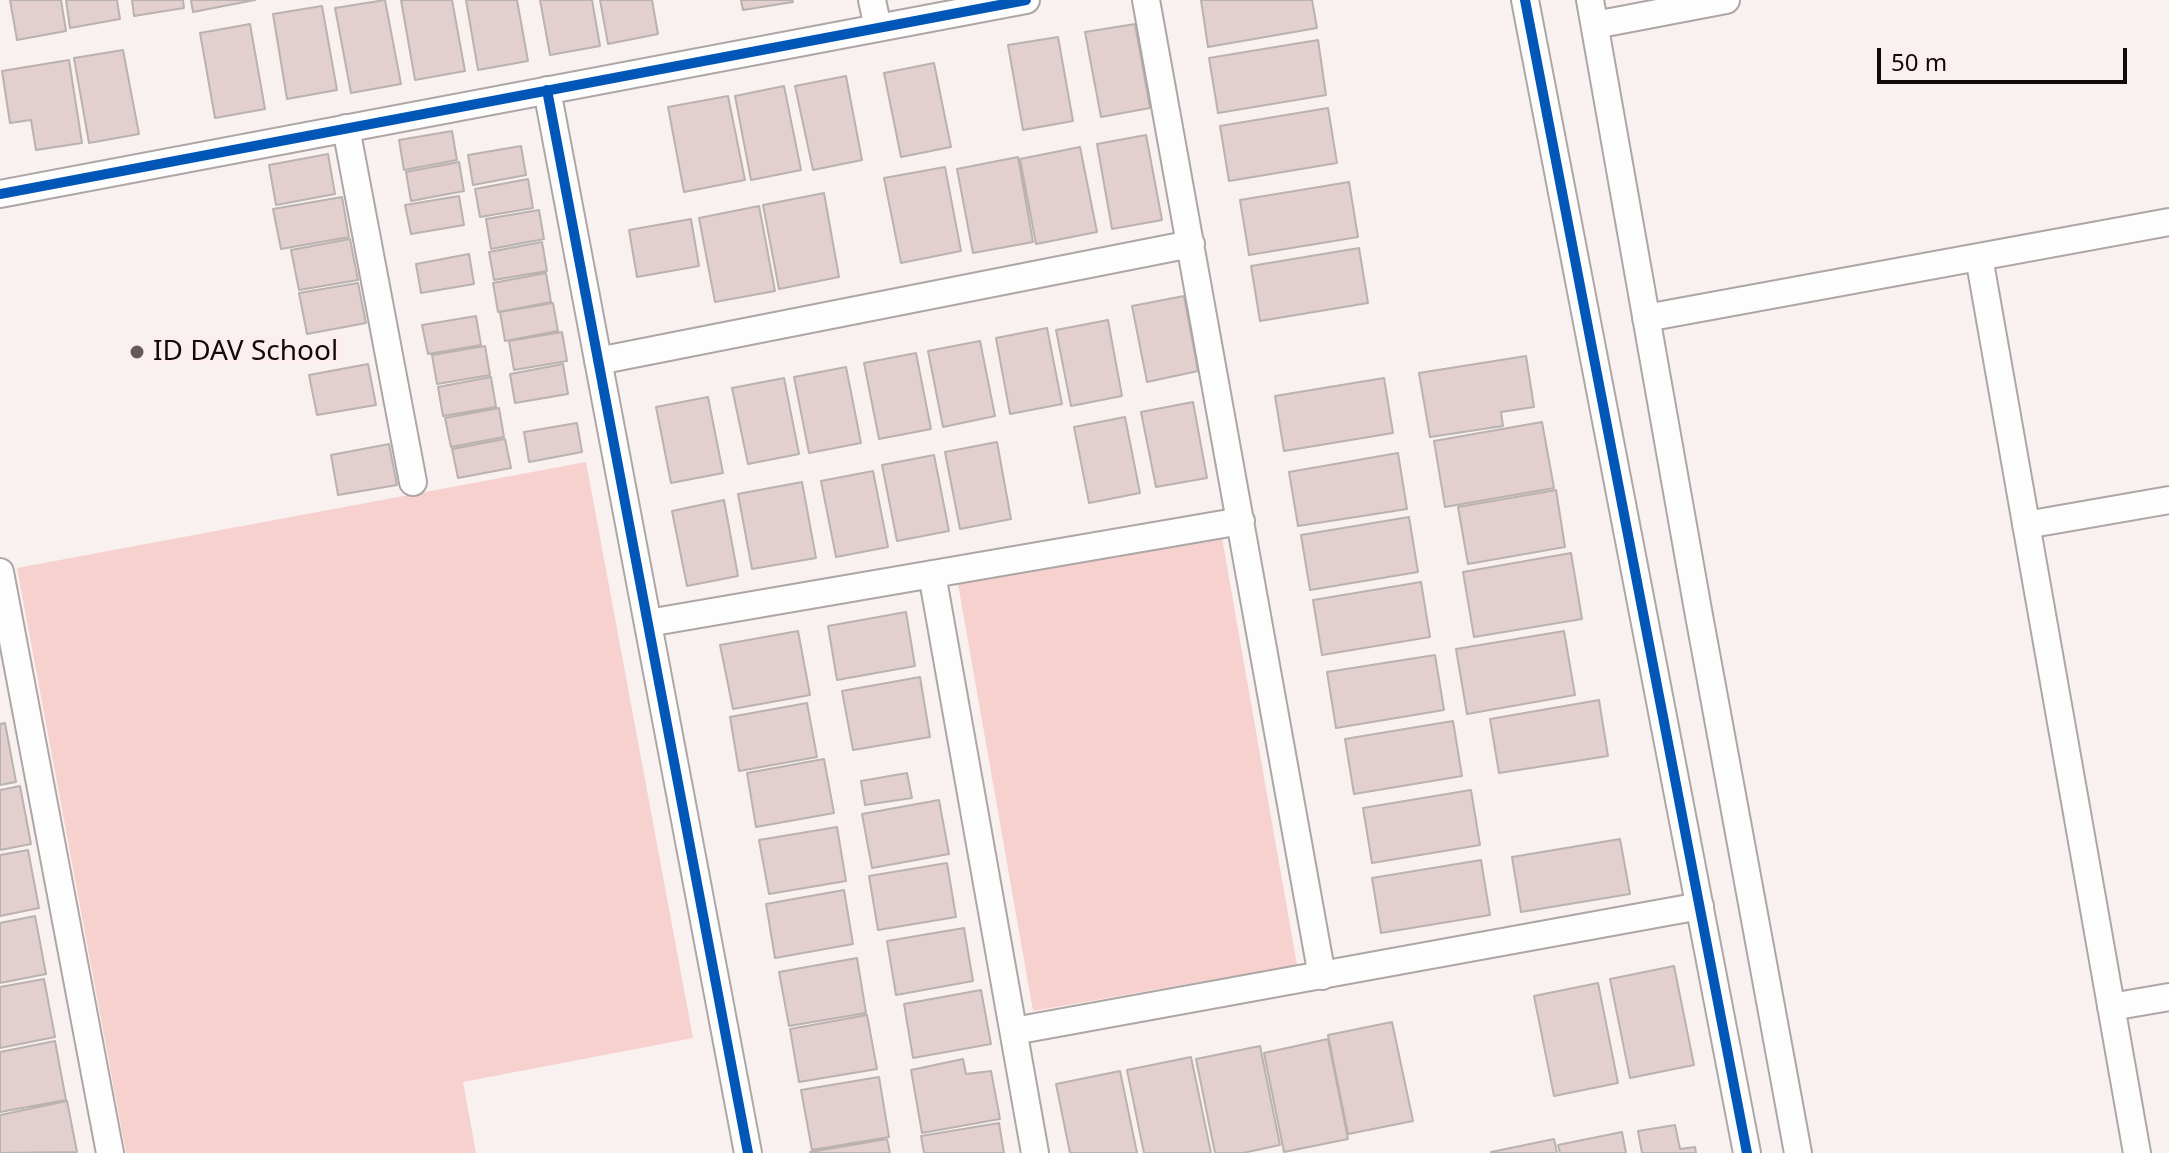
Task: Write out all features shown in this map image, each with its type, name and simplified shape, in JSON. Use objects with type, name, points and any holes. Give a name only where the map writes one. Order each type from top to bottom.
[{"type":"street","points":[[872,0],[878,28]]},
{"type":"street","points":[[0,194],[1026,0]]},
{"type":"street","points":[[1146,0],[1322,976]]},
{"type":"street","points":[[1525,0],[1747,1153]]},
{"type":"street","points":[[1726,0],[1592,13],[1798,1153]]},
{"type":"street","points":[[547,90],[748,1153]]},
{"type":"street","points":[[346,128],[413,482]]},
{"type":"street","points":[[1646,318],[2169,222]]},
{"type":"street","points":[[598,361],[1191,244]]},
{"type":"street","points":[[1979,257],[2137,1153]]},
{"type":"street","points":[[2026,525],[2169,500]]},
{"type":"street","points":[[648,623],[1241,521]]},
{"type":"street","points":[[0,572],[110,1153]]},
{"type":"street","points":[[932,574],[1035,1153]]},
{"type":"street","points":[[1014,1031],[1700,906]]},
{"type":"street","points":[[2111,1007],[2169,997]]},
{"type":"shaded area","points":[[586,462],[693,1038],[463,1082],[476,1153],[126,1153],[17,568]]},
{"type":"shaded area","points":[[1222,538],[1297,965],[1033,1011],[958,584]]},
{"type":"building","points":[[10,0],[61,0],[66,31],[17,40]]},
{"type":"building","points":[[66,0],[117,0],[120,19],[70,28]]},
{"type":"building","points":[[132,0],[183,0],[184,8],[134,16]]},
{"type":"building","points":[[191,0],[255,0],[193,12]]},
{"type":"building","points":[[385,0],[401,84],[351,93],[335,8]]},
{"type":"building","points":[[401,0],[452,0],[465,71],[415,80]]},
{"type":"building","points":[[466,0],[517,0],[528,61],[478,70]]},
{"type":"building","points":[[540,0],[592,0],[600,46],[550,55]]},
{"type":"building","points":[[600,0],[652,0],[658,34],[608,44]]},
{"type":"building","points":[[741,0],[792,0],[793,2],[743,10]]},
{"type":"building","points":[[1201,0],[1312,0],[1317,28],[1208,47]]},
{"type":"building","points":[[322,6],[337,90],[287,99],[273,14]]},
{"type":"building","points":[[250,24],[265,109],[215,118],[200,33]]},
{"type":"building","points":[[1135,24],[1150,108],[1101,117],[1085,32]]},
{"type":"building","points":[[1058,37],[1073,121],[1023,130],[1008,45]]},
{"type":"building","points":[[1318,40],[1326,95],[1218,113],[1209,58]]},
{"type":"building","points":[[123,50],[139,134],[89,143],[74,58]]},
{"type":"building","points":[[69,60],[82,143],[36,150],[31,120],[10,123],[2,71]]},
{"type":"building","points":[[934,63],[951,147],[901,157],[884,73]]},
{"type":"building","points":[[846,76],[862,160],[813,170],[795,86]]},
{"type":"building","points":[[784,86],[801,170],[751,180],[735,96]]},
{"type":"building","points":[[728,96],[745,180],[684,192],[668,107]]},
{"type":"building","points":[[1328,108],[1337,163],[1229,181],[1220,126]]},
{"type":"building","points":[[452,131],[457,160],[404,170],[399,140]]},
{"type":"building","points":[[1146,135],[1162,220],[1112,229],[1097,144]]},
{"type":"building","points":[[521,146],[526,175],[473,185],[468,155]]},
{"type":"building","points":[[1080,147],[1097,232],[1036,244],[1020,159]]},
{"type":"building","points":[[328,154],[335,194],[276,205],[269,165]]},
{"type":"building","points":[[1018,157],[1033,242],[973,253],[957,169]]},
{"type":"building","points":[[459,162],[464,191],[411,201],[406,172]]},
{"type":"building","points":[[945,167],[961,251],[901,263],[884,178]]},
{"type":"building","points":[[528,179],[533,208],[480,217],[475,189]]},
{"type":"building","points":[[1349,182],[1358,237],[1249,255],[1240,200]]},
{"type":"building","points":[[824,193],[839,277],[779,289],[763,205]]},
{"type":"building","points":[[459,196],[464,225],[411,234],[405,205]]},
{"type":"building","points":[[342,197],[349,237],[281,249],[273,209]]},
{"type":"building","points":[[759,206],[775,291],[715,302],[699,218]]},
{"type":"building","points":[[539,210],[544,239],[491,249],[486,219]]},
{"type":"building","points":[[691,219],[699,266],[637,277],[629,230]]},
{"type":"building","points":[[350,239],[358,280],[299,290],[291,250]]},
{"type":"building","points":[[542,242],[547,271],[494,280],[489,252]]},
{"type":"building","points":[[1359,248],[1368,303],[1260,321],[1251,266]]},
{"type":"building","points":[[469,254],[474,284],[421,293],[416,264]]},
{"type":"building","points":[[546,273],[551,302],[498,312],[493,283]]},
{"type":"building","points":[[358,283],[366,323],[307,334],[299,293]]},
{"type":"building","points":[[1184,296],[1198,371],[1147,382],[1132,306]]},
{"type":"building","points":[[553,303],[558,331],[505,341],[500,312]]},
{"type":"building","points":[[476,316],[481,345],[428,354],[422,325]]},
{"type":"building","points":[[1108,320],[1122,396],[1071,406],[1056,330]]},
{"type":"building","points":[[1047,328],[1062,404],[1010,414],[996,338]]},
{"type":"building","points":[[562,332],[567,361],[514,370],[509,341]]},
{"type":"building","points":[[980,341],[995,416],[943,427],[928,351]]},
{"type":"building","points":[[485,346],[490,375],[437,384],[432,355]]},
{"type":"building","points":[[916,353],[931,429],[879,439],[864,363]]},
{"type":"building","points":[[1526,356],[1534,407],[1501,412],[1503,426],[1430,437],[1419,373]]},
{"type":"building","points":[[368,364],[376,405],[317,415],[309,375]]},
{"type":"building","points":[[563,364],[568,394],[515,403],[510,374]]},
{"type":"building","points":[[846,367],[861,443],[809,453],[794,377]]},
{"type":"building","points":[[491,377],[496,407],[443,416],[438,387]]},
{"type":"building","points":[[784,378],[799,454],[748,464],[732,388]]},
{"type":"building","points":[[1384,378],[1393,433],[1284,451],[1275,396]]},
{"type":"building","points":[[708,397],[723,473],[671,483],[656,407]]},
{"type":"building","points":[[1193,402],[1207,478],[1156,487],[1141,412]]},
{"type":"building","points":[[499,408],[504,437],[451,447],[445,418]]},
{"type":"building","points":[[1125,417],[1140,493],[1089,503],[1074,427]]},
{"type":"building","points":[[1542,422],[1554,488],[1445,507],[1434,441]]},
{"type":"building","points":[[577,423],[582,452],[529,462],[524,432]]},
{"type":"building","points":[[505,439],[511,468],[458,478],[452,449]]},
{"type":"building","points":[[997,442],[1011,519],[960,529],[945,452]]},
{"type":"building","points":[[389,444],[397,485],[338,495],[331,455]]},
{"type":"building","points":[[1398,453],[1407,509],[1298,526],[1289,472]]},
{"type":"building","points":[[934,455],[949,531],[897,541],[882,465]]},
{"type":"building","points":[[873,471],[888,547],[836,557],[821,481]]},
{"type":"building","points":[[802,482],[816,558],[752,569],[738,494]]},
{"type":"building","points":[[1556,490],[1565,547],[1468,564],[1458,507]]},
{"type":"building","points":[[724,500],[738,576],[687,586],[672,511]]},
{"type":"building","points":[[1409,517],[1418,572],[1310,590],[1301,535]]},
{"type":"building","points":[[1571,553],[1582,619],[1474,637],[1463,572]]},
{"type":"building","points":[[1421,582],[1430,637],[1322,655],[1313,600]]},
{"type":"building","points":[[906,612],[915,666],[837,680],[828,626]]},
{"type":"building","points":[[798,631],[810,695],[733,709],[720,645]]},
{"type":"building","points":[[1564,631],[1575,695],[1467,714],[1456,649]]},
{"type":"building","points":[[1435,655],[1444,710],[1336,728],[1327,672]]},
{"type":"building","points":[[920,677],[930,737],[853,750],[842,691]]},
{"type":"building","points":[[1599,700],[1608,756],[1499,773],[1490,719]]},
{"type":"building","points":[[807,703],[817,757],[739,771],[730,717]]},
{"type":"building","points":[[1453,721],[1462,776],[1354,794],[1345,739]]},
{"type":"building","points":[[5,723],[16,782],[0,785],[0,724]]},
{"type":"building","points":[[824,759],[834,813],[756,827],[747,773]]},
{"type":"building","points":[[907,773],[912,798],[865,805],[861,781]]},
{"type":"building","points":[[20,786],[31,844],[0,850],[0,790]]},
{"type":"building","points":[[1471,790],[1480,845],[1372,863],[1363,808]]},
{"type":"building","points":[[939,800],[949,854],[872,868],[862,814]]},
{"type":"building","points":[[837,827],[846,881],[769,894],[759,840]]},
{"type":"building","points":[[1620,839],[1630,894],[1521,912],[1512,857]]},
{"type":"building","points":[[28,850],[39,908],[0,916],[0,855]]},
{"type":"building","points":[[1481,860],[1490,915],[1381,933],[1372,878]]},
{"type":"building","points":[[947,863],[956,917],[878,930],[869,876]]},
{"type":"building","points":[[844,890],[853,944],[775,958],[766,904]]},
{"type":"building","points":[[35,916],[46,974],[0,983],[0,923]]},
{"type":"building","points":[[964,928],[973,981],[896,995],[887,941]]},
{"type":"building","points":[[857,958],[866,1013],[789,1026],[779,972]]},
{"type":"building","points":[[1674,966],[1694,1065],[1630,1078],[1610,979]]},
{"type":"building","points":[[44,979],[55,1037],[0,1048],[0,987]]},
{"type":"building","points":[[1598,983],[1618,1083],[1554,1096],[1534,996]]},
{"type":"building","points":[[981,990],[991,1044],[913,1058],[904,1004]]},
{"type":"building","points":[[867,1015],[877,1069],[799,1082],[790,1029]]},
{"type":"building","points":[[1392,1022],[1413,1121],[1348,1134],[1328,1035]]},
{"type":"building","points":[[1328,1039],[1348,1139],[1284,1152],[1264,1053]]},
{"type":"building","points":[[55,1041],[66,1100],[0,1112],[0,1052]]},
{"type":"building","points":[[1260,1046],[1280,1145],[1243,1153],[1215,1153],[1196,1059]]},
{"type":"building","points":[[1191,1057],[1211,1153],[1144,1153],[1127,1070]]},
{"type":"building","points":[[963,1059],[966,1074],[991,1071],[1000,1119],[922,1133],[911,1070]]},
{"type":"building","points":[[1120,1071],[1137,1153],[1070,1153],[1056,1084]]},
{"type":"building","points":[[879,1077],[889,1137],[812,1150],[801,1090]]},
{"type":"building","points":[[67,1101],[77,1152],[0,1153],[0,1115]]},
{"type":"building","points":[[999,1123],[1004,1153],[924,1153],[921,1136]]},
{"type":"building","points":[[1675,1125],[1680,1149],[1695,1147],[1696,1153],[1642,1153],[1638,1131]]},
{"type":"building","points":[[1622,1132],[1626,1153],[1560,1153],[1558,1145]]},
{"type":"building","points":[[887,1139],[890,1153],[810,1153],[810,1152]]},
{"type":"building","points":[[1554,1139],[1557,1153],[1491,1153],[1491,1152]]},
{"type":"cycle path","points":[[0,194],[1026,0]]},
{"type":"cycle path","points":[[1525,0],[1747,1153]]},
{"type":"cycle path","points":[[547,90],[748,1153]]},
{"type":"place","name":"ID DAV School","points":[[137,352]]}]
